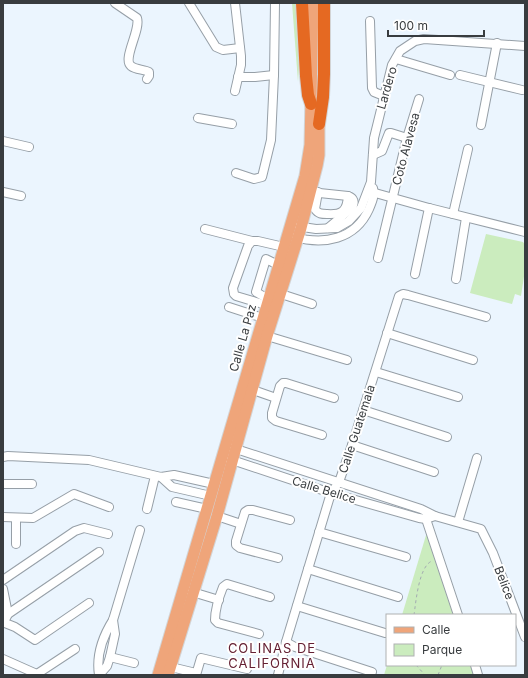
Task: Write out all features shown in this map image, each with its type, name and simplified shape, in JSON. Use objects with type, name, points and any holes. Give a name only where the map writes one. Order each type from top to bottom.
[{"type":"highway","points":[[302,3],[306,76],[308,95],[312,104]]},
{"type":"highway","points":[[319,124],[323,97],[324,74],[324,3]]},
{"type":"main road","name":"Calle La Paz","points":[[169,671],[214,484],[229,453],[253,390],[267,336],[271,297],[278,265],[284,247],[314,192],[318,155],[319,124],[315,72],[313,3]]},
{"type":"main road","name":"Calle La Paz","points":[[158,675],[188,590],[217,516],[229,453],[263,318],[294,231],[309,158],[315,72],[317,3]]},
{"type":"street","points":[[115,3],[136,18],[138,26],[129,55],[129,63],[130,66],[134,68],[150,72],[147,79]]},
{"type":"street","points":[[189,3],[216,47],[223,50],[240,48]]},
{"type":"street","points":[[235,3],[241,65],[235,91]]},
{"type":"street","points":[[236,173],[254,179],[262,177],[271,140],[275,3]]},
{"type":"street","points":[[370,21],[372,88],[374,92],[384,96]]},
{"type":"street","name":"Lardero","points":[[371,192],[377,122],[392,65],[400,51],[415,41],[424,39],[525,46]]},
{"type":"street","points":[[481,125],[497,43]]},
{"type":"street","points":[[396,59],[450,75]]},
{"type":"street","points":[[238,77],[274,75]]},
{"type":"street","points":[[460,75],[522,90]]},
{"type":"street","name":"Coto Alavesa","points":[[378,258],[407,138],[419,99]]},
{"type":"street","points":[[198,118],[232,124]]},
{"type":"street","points":[[373,155],[382,151],[389,133],[407,138]]},
{"type":"street","points":[[3,141],[28,147]]},
{"type":"street","points":[[453,214],[468,149]]},
{"type":"street","points":[[3,192],[21,196]]},
{"type":"street","points":[[327,229],[352,208],[354,203],[353,200],[348,196],[314,192],[315,209],[320,213],[335,215],[342,213],[347,207],[348,196]]},
{"type":"street","points":[[294,231],[337,228],[349,221],[355,215],[371,192]]},
{"type":"street","points":[[294,231],[325,241],[339,237],[354,229],[362,220],[369,209],[371,192]]},
{"type":"street","points":[[371,192],[466,218],[525,232]]},
{"type":"street","points":[[415,274],[429,208]]},
{"type":"street","points":[[456,279],[466,218]]},
{"type":"street","points":[[337,228],[339,237]]},
{"type":"street","points":[[205,229],[252,241],[284,247]]},
{"type":"street","points":[[252,241],[248,246],[233,288],[233,292],[236,296],[271,297],[312,304]]},
{"type":"street","name":"Calle Guatemala","points":[[278,675],[286,642],[331,493],[339,482],[352,445],[399,296],[408,294],[486,317]]},
{"type":"street","points":[[228,308],[263,318]]},
{"type":"street","points":[[387,333],[473,360]]},
{"type":"street","points":[[267,336],[347,360]]},
{"type":"street","points":[[376,372],[458,397]]},
{"type":"street","points":[[322,434],[276,421],[272,418],[280,386],[283,383],[286,383],[334,398]]},
{"type":"street","points":[[253,390],[276,398]]},
{"type":"street","points":[[363,410],[447,437]]},
{"type":"street","points":[[352,445],[434,472]]},
{"type":"street","name":"Calle Belice","points":[[229,453],[339,482],[427,511],[435,516],[481,529]]},
{"type":"street","name":"Calle Belice","points":[[229,453],[331,493],[426,520]]},
{"type":"street","points":[[3,457],[89,460],[158,477],[174,475],[214,484]]},
{"type":"street","points":[[458,522],[477,458]]},
{"type":"street","points":[[158,477],[172,487],[211,496]]},
{"type":"street","points":[[147,509],[158,477]]},
{"type":"street","points":[[3,484],[32,484]]},
{"type":"street","points":[[3,517],[33,518],[74,494],[109,507]]},
{"type":"street","points":[[176,502],[207,509]]},
{"type":"street","points":[[278,558],[240,548],[236,545],[241,524],[245,512],[248,510],[290,520]]},
{"type":"street","points":[[427,511],[426,520],[458,614]]},
{"type":"street","points":[[217,516],[241,524]]},
{"type":"street","points":[[426,520],[435,516]]},
{"type":"street","points":[[16,518],[16,544]]},
{"type":"street","points":[[3,580],[75,531],[84,528],[108,534]]},
{"type":"street","name":"Belice","points":[[481,529],[493,553],[516,614]]},
{"type":"street","points":[[99,675],[97,664],[102,644],[106,632],[113,620],[140,530]]},
{"type":"street","points":[[319,532],[406,557]]},
{"type":"street","points":[[8,614],[99,552]]},
{"type":"street","points":[[308,569],[398,597]]},
{"type":"street","points":[[259,634],[218,623],[215,620],[222,587],[227,584],[270,597]]},
{"type":"street","points":[[3,589],[8,614],[4,625],[15,627],[35,640],[88,603]]},
{"type":"street","points":[[188,590],[219,600]]},
{"type":"street","points":[[297,606],[385,633]]},
{"type":"street","name":"Belice","points":[[516,614],[525,638]]},
{"type":"street","points":[[99,675],[107,666],[116,634],[113,620]]},
{"type":"street","points":[[286,642],[295,647],[372,672]]},
{"type":"street","points":[[3,659],[38,675],[75,649]]},
{"type":"street","points":[[110,657],[134,663]]},
{"type":"street","points":[[169,671],[196,674],[201,658],[247,669]]},
{"type":"path","points":[[414,614],[420,580],[425,566],[429,562],[439,558]]},
{"type":"path","points":[[417,666],[425,675]]},
{"type":"green space","points":[[292,3],[301,3],[298,82]]},
{"type":"green space","points":[[486,234],[523,242],[525,245],[525,270],[521,296],[515,294],[512,304],[470,293]]},
{"type":"green space","points":[[427,532],[454,614],[402,614]]},
{"type":"green space","points":[[387,666],[471,666],[474,675],[384,675]]},
{"type":"district","name":"COLINAS DE CALIFORNIA","points":[[272,656]]}]
